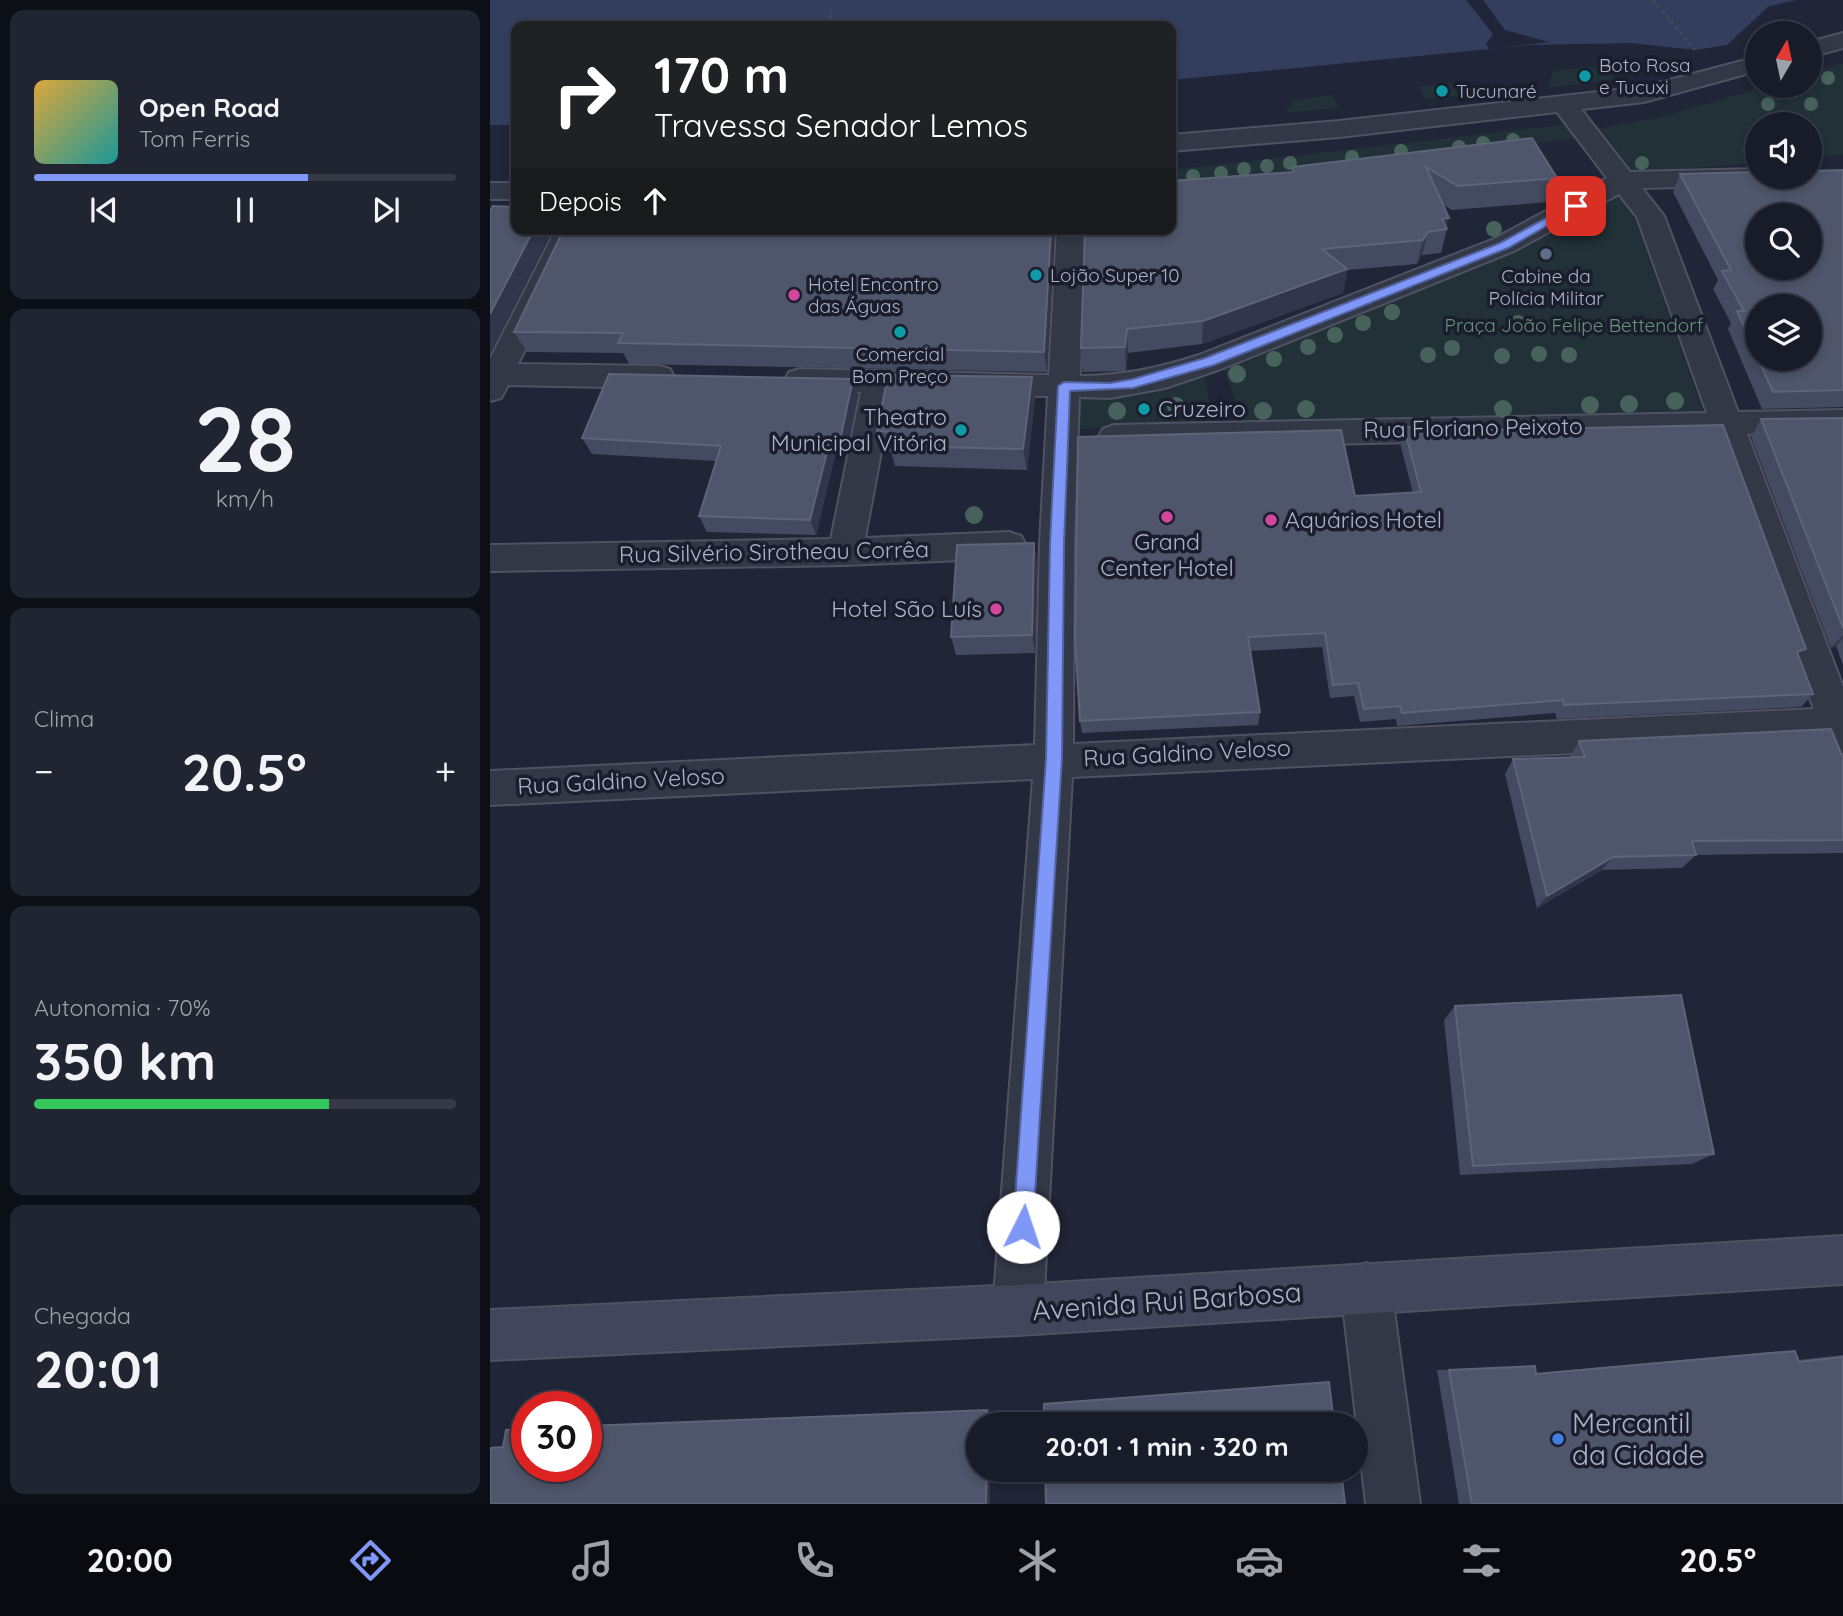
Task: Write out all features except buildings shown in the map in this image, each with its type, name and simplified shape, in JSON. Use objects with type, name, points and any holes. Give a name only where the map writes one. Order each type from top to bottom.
[{"type":"main road","name":"Avenida Rui Barbosa","points":[[490,1335],[1018,1310],[1843,1260]]},
{"type":"street","points":[[1822,46],[1843,40]]},
{"type":"street","points":[[1176,143],[1339,129],[1644,94],[1745,67]]},
{"type":"street","points":[[1564,104],[1650,216],[1841,729]]},
{"type":"street","points":[[770,379],[1110,387],[1165,377],[1504,246],[1625,180],[1745,177]]},
{"type":"street","points":[[490,191],[511,191]]},
{"type":"street","points":[[567,235],[493,380],[689,378]]},
{"type":"street","points":[[1018,1310],[1054,759],[1057,543],[1071,235]]},
{"type":"street","points":[[845,552],[879,381]]},
{"type":"street","name":"Rua Floriano Peixoto","points":[[1061,439],[1232,432],[1843,421]]},
{"type":"street","name":"Rua Silvério Sirotheau Corrêa","points":[[490,558],[845,552],[1057,543]]},
{"type":"street","name":"Rua Galdino Veloso","points":[[490,788],[1054,759],[1841,729]]},
{"type":"street","points":[[1366,1288],[1393,1504]]},
{"type":"path","points":[[1653,0],[1695,50]]},
{"type":"path","points":[[829,21],[832,9]]},
{"type":"green space","points":[[1843,63],[1843,155],[1822,157],[1822,112],[1745,112],[1745,164],[1633,173],[1599,128],[1658,118],[1745,92],[1745,98],[1822,98],[1822,69]]},
{"type":"green space","points":[[1605,65],[1618,79],[1549,88],[1553,71]]},
{"type":"green space","points":[[1456,83],[1474,95],[1425,99],[1418,86]]},
{"type":"green space","points":[[1332,95],[1339,108],[1285,113],[1294,100]]},
{"type":"green space","points":[[1570,124],[1579,138],[1176,185],[1176,169]]},
{"type":"green space","name":"Praça João Felipe Bettendorf","points":[[1619,193],[1633,214],[1704,414],[1243,424],[1223,366],[1330,327],[1514,253]]},
{"type":"green space","points":[[1202,373],[1217,424],[1077,429],[1078,396]]},
{"type":"water","points":[[490,0],[1797,0],[1769,6],[1753,21],[1745,21],[1745,28],[1727,45],[1695,50],[1632,43],[1531,45],[1176,80],[1176,21],[511,21],[511,125],[490,125]]},
{"type":"pier","points":[[1466,0],[1483,0],[1505,30],[1549,42],[1489,49],[1486,44],[1493,34]]},
{"type":"place","name":"Boto Rosa e Tucuxi","points":[[1585,76]]},
{"type":"place","name":"Tucunaré","points":[[1442,91]]},
{"type":"place","name":"Cabine da Polícia Militar","points":[[1546,254]]},
{"type":"place","name":"Lojão Super 10","points":[[1036,275]]},
{"type":"place","name":"Hotel Encontro das Águas","points":[[794,295]]},
{"type":"place","name":"Comercial Bom Preço","points":[[900,332]]},
{"type":"place","name":"Cruzeiro","points":[[1144,409]]},
{"type":"place","name":"Theatro Municipal Vitória","points":[[961,430]]},
{"type":"place","name":"Grand Center Hotel","points":[[1167,517]]},
{"type":"place","name":"Aquários Hotel","points":[[1271,520]]},
{"type":"place","name":"Hotel São Luís","points":[[996,609]]},
{"type":"place","name":"Mercantil da Cidade","points":[[1558,1439]]},
{"type":"route","points":[[1023,1227],[1054,759],[1057,543],[1064,386],[1110,387],[1133,384],[1210,362],[1504,246],[1576,206]]}]
